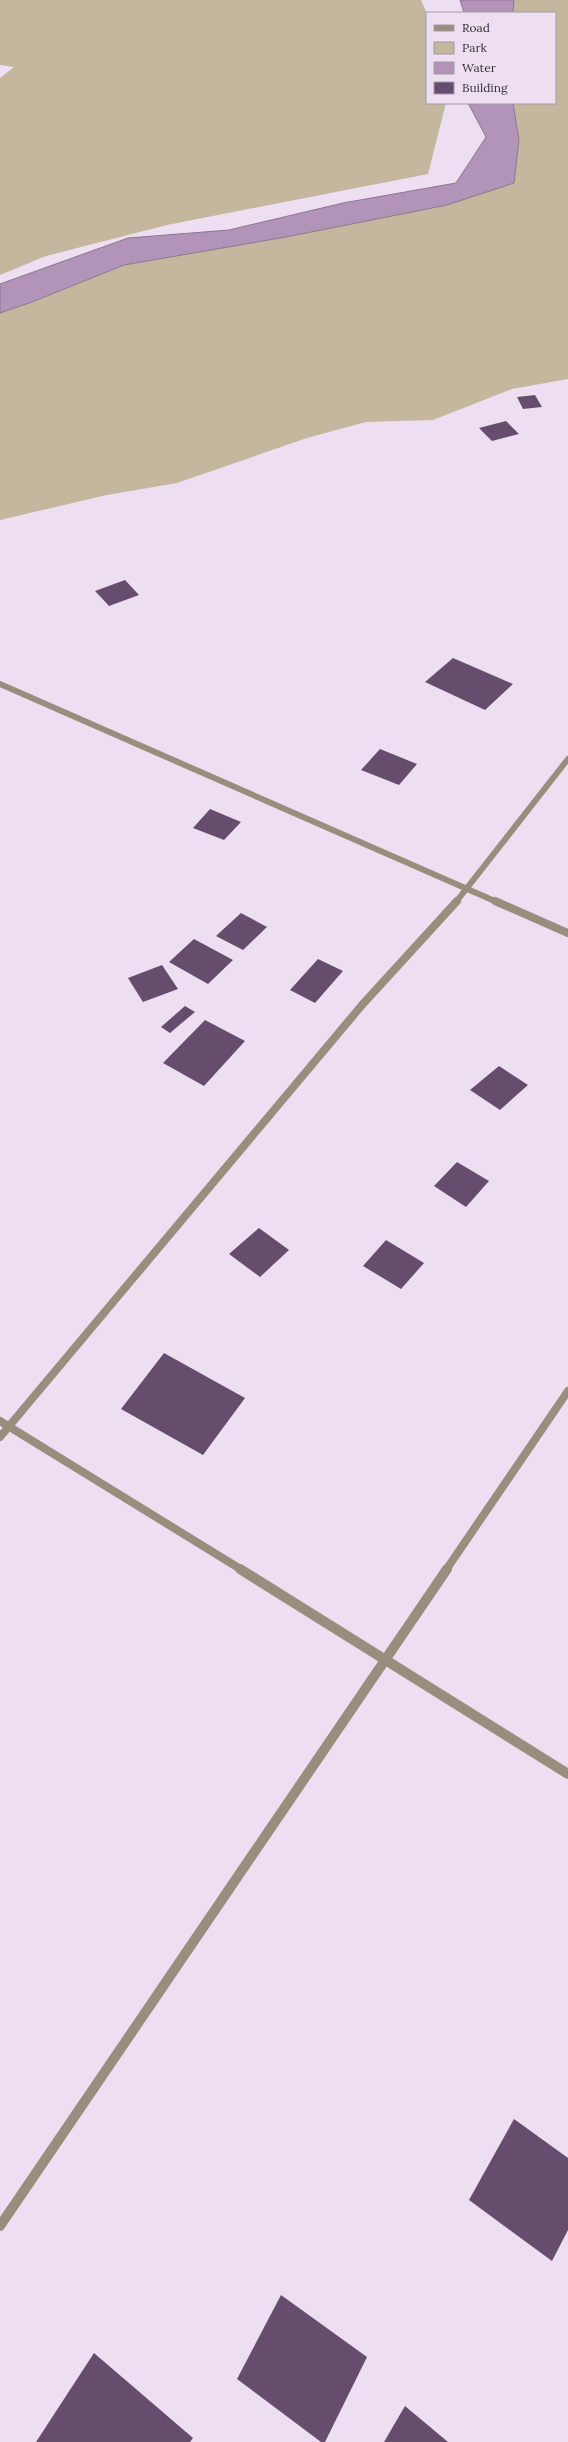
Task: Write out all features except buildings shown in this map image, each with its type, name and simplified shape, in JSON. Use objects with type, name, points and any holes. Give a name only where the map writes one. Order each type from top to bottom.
[{"type":"street","points":[[0,684],[469,888],[568,933]]},
{"type":"street","points":[[0,1437],[362,1005],[469,888],[568,759]]},
{"type":"street","points":[[0,2226],[568,1391]]},
{"type":"street","points":[[0,1421],[387,1659],[568,1774]]},
{"type":"green space","points":[[0,0],[421,0],[426,12],[426,104],[446,104],[428,174],[167,225],[46,256],[0,275],[0,78],[14,67],[0,65]]},
{"type":"green space","points":[[514,0],[568,0],[568,379],[512,389],[433,420],[366,422],[307,438],[177,483],[107,495],[0,520],[0,313],[32,302],[124,265],[286,237],[447,205],[519,140],[513,104],[556,104],[556,12],[513,12]]},
{"type":"water","points":[[460,0],[514,0],[513,12],[464,12]]},
{"type":"water","points":[[469,104],[513,104],[519,140],[514,183],[447,205],[286,237],[124,265],[32,302],[0,313],[0,284],[128,238],[229,230],[343,203],[456,183],[486,137]]}]
